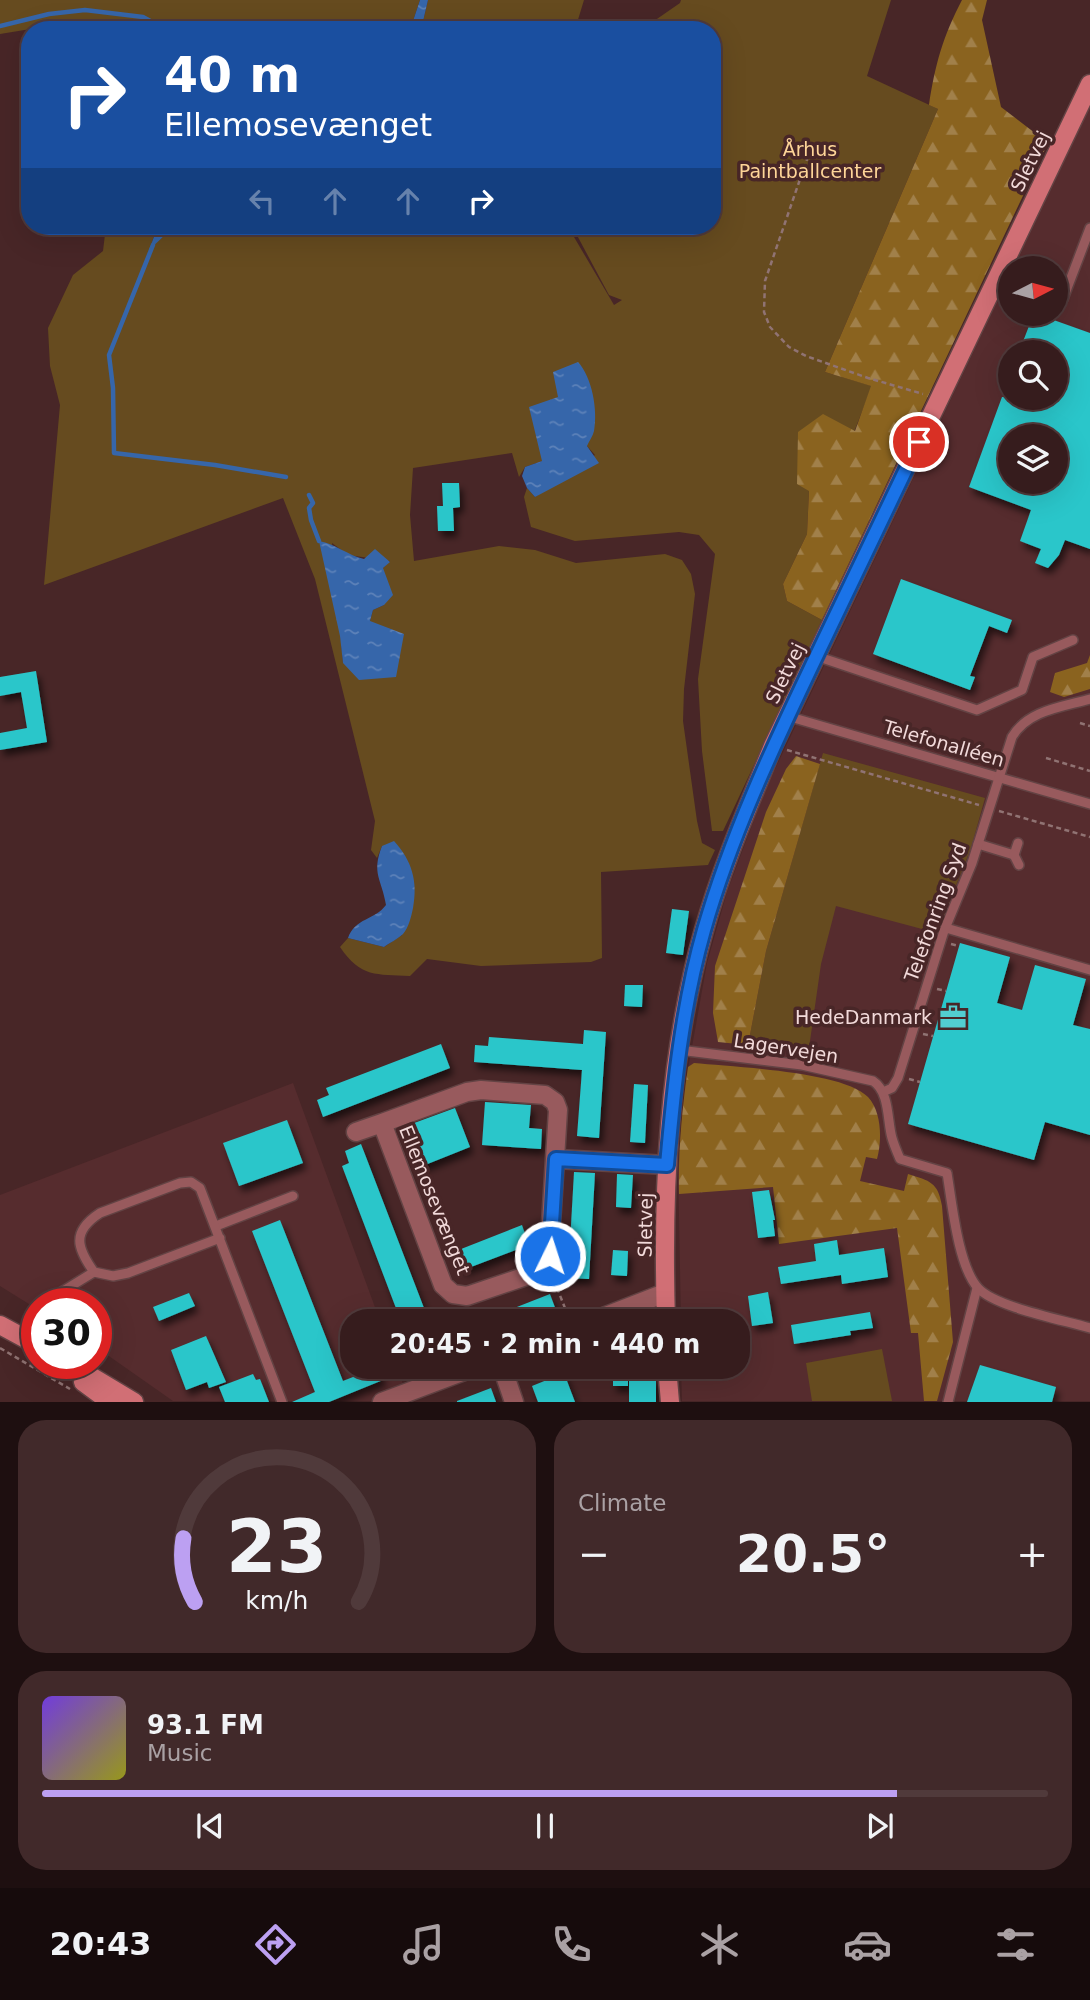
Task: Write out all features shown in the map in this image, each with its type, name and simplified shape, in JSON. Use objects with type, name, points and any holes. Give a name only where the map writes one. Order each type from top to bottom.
[{"type":"street","name":"Sletvej","points":[[666,1309],[667,1165],[679,1050],[696,961],[730,849],[787,716],[1089,90]]},
{"type":"street","name":"Ellemosevænget","points":[[356,1132],[467,1092],[481,1090],[545,1095],[555,1102],[558,1110],[556,1159],[550,1256],[545,1266],[538,1272],[467,1296],[453,1294],[443,1285],[382,1123]]},
{"type":"street","points":[[556,1159],[667,1165]]},
{"type":"street","points":[[624,1309],[665,1293]]},
{"type":"street","points":[[0,1325],[21,1337]]},
{"type":"street","points":[[79,1379],[110,1402]]},
{"type":"street","points":[[96,1379],[134,1402]]},
{"type":"street","points":[[382,1402],[443,1379]]},
{"type":"street","points":[[506,1379],[514,1402]]},
{"type":"street","points":[[668,1379],[670,1402]]},
{"type":"lane","points":[[1068,286],[1090,228]]},
{"type":"lane","points":[[816,656],[977,710],[1021,690],[1033,656],[1073,640]]},
{"type":"lane","name":"Telefonring Syd","points":[[883,1092],[892,1088],[898,1078],[1012,737],[1024,721],[1033,716],[1090,699]]},
{"type":"lane","name":"Telefonalléen","points":[[787,716],[1090,804]]},
{"type":"lane","points":[[1018,843],[1014,855],[1018,865]]},
{"type":"lane","points":[[978,844],[1014,855]]},
{"type":"lane","points":[[946,928],[1090,970]]},
{"type":"lane","name":"Lagervejen","points":[[679,1050],[802,1065],[873,1082],[879,1085],[883,1092]]},
{"type":"lane","points":[[883,1092],[891,1138],[900,1159],[947,1173],[964,1263],[978,1288],[994,1300],[1090,1328]]},
{"type":"lane","points":[[220,1238],[120,1275],[94,1272],[81,1253],[82,1231],[90,1219],[180,1183],[191,1182],[200,1188],[216,1226],[282,1402]]},
{"type":"lane","points":[[216,1226],[293,1196]]},
{"type":"lane","points":[[68,1288],[94,1272]]},
{"type":"lane","points":[[948,1402],[978,1288]]},
{"type":"path","points":[[808,156],[765,281],[764,312],[770,327],[789,348],[806,356],[869,378],[940,398]]},
{"type":"path","points":[[1080,723],[1090,726]]},
{"type":"path","points":[[773,746],[1090,837]]},
{"type":"path","points":[[1046,758],[1090,771]]},
{"type":"path","points":[[545,1266],[552,1274],[565,1309]]},
{"type":"path","points":[[0,1348],[79,1395]]},
{"type":"shaded area","points":[[1090,107],[1090,1401],[682,1401],[681,1379],[750,1379],[750,1309],[681,1309],[678,1164],[685,1086],[707,963],[727,892],[765,790],[998,300],[998,326],[1068,326],[1068,256],[1019,256]]},
{"type":"shaded area","points":[[293,1083],[376,1309],[340,1309],[340,1379],[401,1379],[409,1401],[173,1401],[112,1358],[112,1288],[21,1288],[21,1299],[0,1286],[0,1195]]},
{"type":"green space","points":[[0,0],[420,0],[413,21],[21,21],[21,31],[0,34]]},
{"type":"green space","points":[[428,0],[584,0],[578,21],[423,21]]},
{"type":"green space","name":"Århus Paintballcenter","points":[[681,0],[891,0],[867,76],[938,109],[825,372],[872,386],[854,432],[809,490],[807,534],[783,584],[787,601],[822,620],[723,831],[712,831],[702,751],[698,679],[715,554],[699,535],[679,532],[575,541],[531,527],[524,497],[527,488],[535,497],[595,455],[559,397],[542,461],[525,467],[519,477],[512,453],[413,468],[410,515],[414,561],[499,546],[535,550],[576,563],[665,554],[682,560],[691,574],[695,594],[683,721],[702,843],[715,850],[708,865],[601,872],[602,958],[591,962],[481,966],[427,959],[410,976],[370,972],[355,964],[340,947],[348,938],[384,947],[402,935],[382,846],[377,858],[371,850],[375,821],[315,579],[283,498],[44,585],[60,405],[50,366],[48,328],[73,275],[103,251],[105,235],[154,235],[150,248],[165,235],[573,235],[614,305],[622,300],[609,295],[577,235],[721,235],[721,21],[654,21]],"holes":[[[332,543],[348,555],[390,561],[383,568],[384,605],[373,610],[370,621],[343,663]]]},
{"type":"green space","points":[[962,0],[987,0],[982,20],[1001,107],[1048,143],[822,620],[787,601],[783,584],[807,534],[809,491],[797,484],[798,432],[823,414],[855,431],[871,386],[825,372],[938,109],[929,105],[934,77],[945,38]]},
{"type":"green space","points":[[1090,655],[1090,689],[1064,697],[1050,692],[1055,673],[1087,663]]},
{"type":"green space","points":[[823,753],[985,798],[971,848],[937,933],[836,906],[821,964],[808,1055],[805,1051],[748,1045],[766,951]]},
{"type":"green space","points":[[796,756],[820,764],[766,951],[748,1045],[718,1042],[713,1013],[715,966],[766,812],[786,769]]},
{"type":"green space","points":[[694,1063],[812,1076],[855,1088],[873,1103],[880,1127],[877,1159],[866,1157],[860,1181],[904,1191],[908,1174],[935,1187],[942,1206],[953,1342],[937,1401],[924,1401],[918,1333],[911,1333],[897,1228],[779,1244],[773,1187],[679,1194],[684,1099],[688,1067]]},
{"type":"green space","points":[[882,1349],[892,1401],[812,1401],[806,1363]]},
{"type":"water","points":[[420,0],[428,0],[423,21],[413,21]]},
{"type":"water","points":[[155,235],[165,235],[149,250]]},
{"type":"water","points":[[578,362],[587,376],[594,404],[594,431],[587,446],[599,463],[535,497],[522,476],[525,467],[542,461],[529,407],[558,397],[553,372]]},
{"type":"water","points":[[319,541],[364,559],[375,549],[390,562],[383,568],[393,595],[384,605],[373,610],[370,621],[404,634],[396,677],[359,680],[343,663],[340,636]]},
{"type":"water","points":[[394,841],[405,856],[414,880],[410,922],[401,936],[384,947],[348,938],[355,927],[386,905],[377,863],[382,846]]},
{"type":"building","points":[[1068,325],[1090,333],[1090,549],[1065,540],[1059,555],[1048,568],[1035,563],[1041,549],[1020,541],[1031,510],[969,487],[998,408],[1068,410],[1068,340],[1024,340],[1029,326]]},
{"type":"building","points":[[442,483],[459,483],[460,507],[453,508],[454,531],[438,531],[437,506],[443,506]]},
{"type":"building","points":[[901,579],[1012,620],[1007,633],[989,626],[970,676],[975,677],[970,690],[873,654]]},
{"type":"building","points":[[36,671],[47,742],[0,750],[0,733],[27,728],[21,692],[0,696],[0,677]]},
{"type":"building","points":[[672,909],[689,911],[683,955],[666,953]]},
{"type":"building","points":[[960,943],[1010,957],[997,1003],[1022,1010],[1035,965],[1086,979],[1073,1025],[1090,1029],[1090,1135],[1045,1122],[1034,1160],[908,1124]]},
{"type":"building","points":[[625,985],[643,985],[642,1007],[624,1006]]},
{"type":"building","points":[[584,1030],[606,1032],[599,1138],[577,1136],[582,1070],[474,1062],[475,1045],[488,1046],[489,1037],[583,1044]]},
{"type":"building","points":[[441,1044],[450,1068],[323,1117],[317,1100],[329,1095],[326,1088]]},
{"type":"building","points":[[634,1084],[648,1085],[645,1143],[630,1142]]},
{"type":"building","points":[[485,1102],[531,1105],[529,1128],[542,1129],[541,1149],[482,1145]]},
{"type":"building","points":[[455,1108],[470,1147],[415,1169],[407,1149],[414,1147],[406,1126]]},
{"type":"building","points":[[287,1120],[303,1163],[239,1186],[223,1143]]},
{"type":"building","points":[[361,1144],[424,1309],[396,1309],[342,1166],[349,1163],[345,1151]]},
{"type":"building","points":[[574,1172],[595,1173],[589,1279],[568,1278]]},
{"type":"building","points":[[617,1174],[633,1175],[631,1208],[616,1207]]},
{"type":"building","points":[[769,1190],[775,1236],[758,1238],[752,1192]]},
{"type":"building","points":[[280,1220],[340,1379],[383,1380],[329,1402],[292,1402],[315,1392],[252,1231]]},
{"type":"building","points":[[522,1225],[529,1245],[463,1270],[456,1251]]},
{"type":"building","points":[[837,1240],[839,1255],[884,1248],[888,1277],[842,1284],[841,1275],[781,1284],[778,1267],[816,1261],[814,1244]]},
{"type":"building","points":[[613,1250],[628,1251],[627,1276],[611,1275]]},
{"type":"building","points":[[768,1292],[773,1323],[752,1326],[748,1296]]},
{"type":"building","points":[[189,1293],[195,1306],[159,1321],[153,1307]]},
{"type":"building","points":[[550,1294],[556,1309],[512,1309]]},
{"type":"building","points":[[870,1312],[873,1328],[850,1331],[851,1335],[794,1344],[791,1325]]},
{"type":"building","points":[[206,1336],[226,1382],[209,1388],[207,1382],[186,1390],[171,1350]]},
{"type":"building","points":[[980,1365],[1056,1387],[1052,1402],[967,1402]]},
{"type":"building","points":[[253,1374],[256,1380],[260,1379],[269,1402],[225,1402],[219,1387]]},
{"type":"building","points":[[549,1379],[566,1379],[575,1402],[538,1402],[532,1386]]},
{"type":"building","points":[[613,1379],[628,1379],[628,1386],[613,1386]]},
{"type":"building","points":[[629,1379],[656,1379],[656,1402],[629,1402]]},
{"type":"building","points":[[491,1388],[496,1402],[457,1402],[457,1401]]},
{"type":"waterway","points":[[0,26],[49,14],[85,10],[143,17],[150,21]]},
{"type":"waterway","points":[[153,245],[109,355],[113,388],[114,453],[286,477]]},
{"type":"waterway","points":[[309,495],[313,503],[309,508],[311,520],[319,541]]},
{"type":"place","name":"HedeDanmark","points":[[953,1017]]},
{"type":"route","points":[[550,1256],[556,1159],[667,1165],[674,1085],[684,1020],[704,932],[730,849],[773,746],[919,442]]}]
